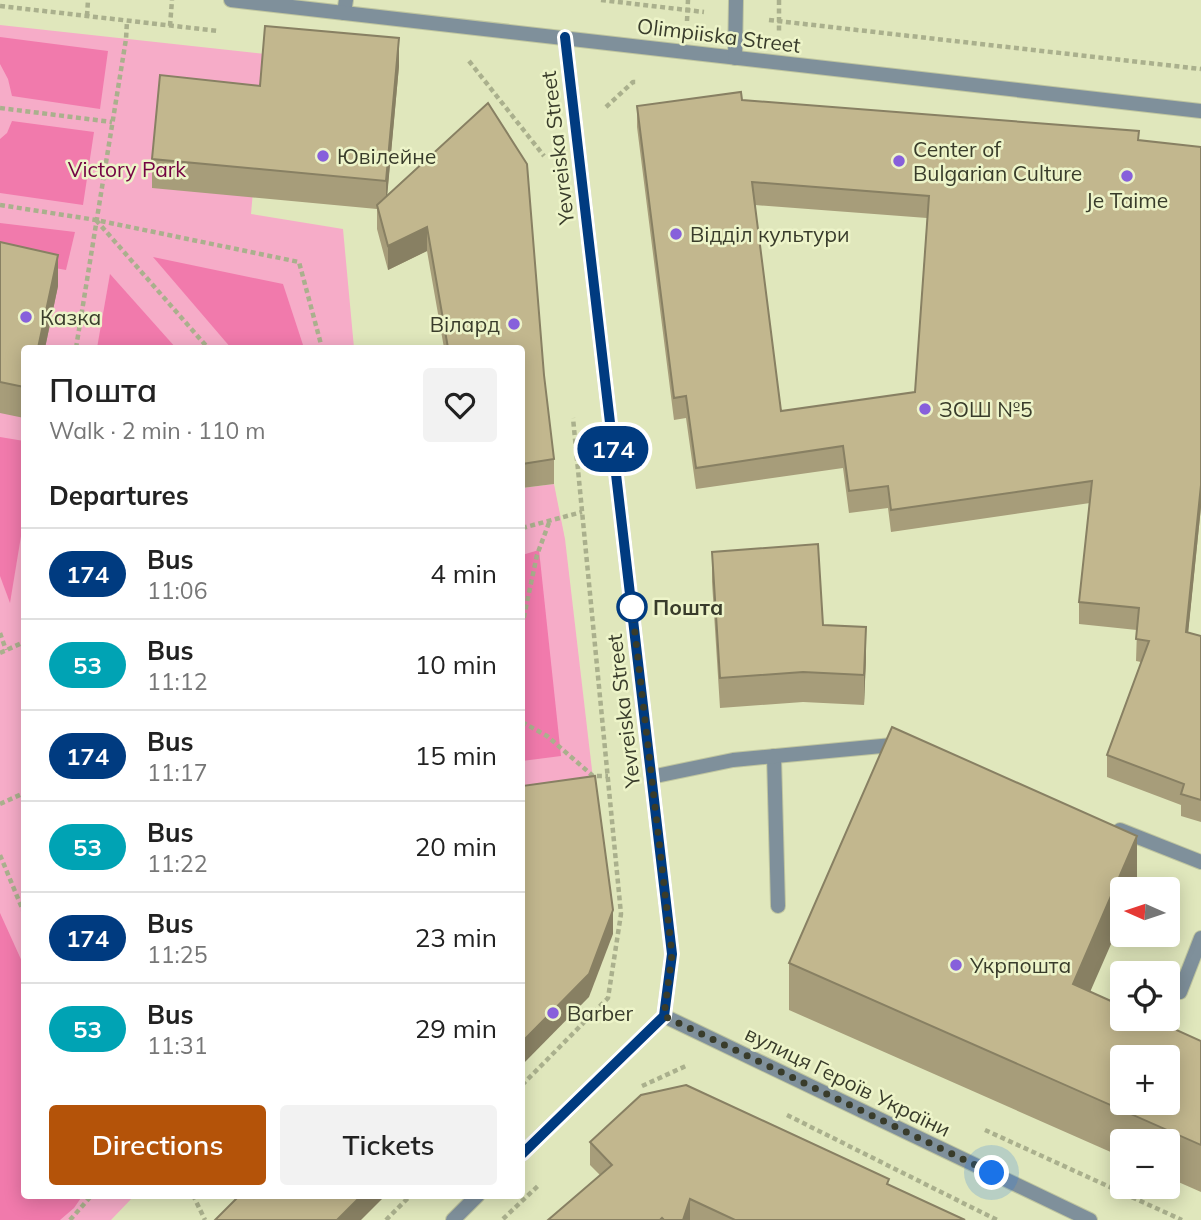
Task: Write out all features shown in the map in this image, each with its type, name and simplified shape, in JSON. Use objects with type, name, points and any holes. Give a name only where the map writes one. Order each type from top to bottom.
[{"type":"street","name":"Olimpiiska Street","points":[[232,0],[345,6],[776,64],[1201,111]]},
{"type":"street","points":[[735,58],[736,0]]},
{"type":"street","name":"Yevreiska Street","points":[[565,37],[672,954],[664,1016]]},
{"type":"street","points":[[651,777],[733,760],[774,755],[903,744],[916,749]]},
{"type":"street","points":[[774,755],[778,906]]},
{"type":"street","points":[[1110,826],[1201,862]]},
{"type":"street","points":[[1180,992],[1201,938]]},
{"type":"street","points":[[525,1151],[664,1016]]},
{"type":"street","name":"вулиця Героїв України","points":[[664,1016],[1090,1220]]},
{"type":"street","points":[[453,1220],[474,1199]]},
{"type":"path","points":[[87,16],[88,0]]},
{"type":"path","points":[[170,26],[172,0]]},
{"type":"path","points":[[601,0],[1201,69]]},
{"type":"path","points":[[776,64],[779,0]]},
{"type":"path","points":[[0,6],[224,32]]},
{"type":"path","points":[[76,345],[127,21]]},
{"type":"path","points":[[468,60],[547,160]]},
{"type":"path","points":[[603,110],[633,82],[646,81]]},
{"type":"path","points":[[0,108],[112,122]]},
{"type":"path","points":[[0,205],[96,220],[299,262],[321,345]]},
{"type":"path","points":[[96,220],[205,345]]},
{"type":"path","points":[[525,1082],[608,998],[621,914],[573,417]]},
{"type":"path","points":[[525,527],[582,512]]},
{"type":"path","points":[[525,612],[537,555],[550,520]]},
{"type":"path","points":[[0,633],[6,650]]},
{"type":"path","points":[[0,653],[21,643]]},
{"type":"path","points":[[525,724],[547,736],[593,776],[608,776]]},
{"type":"path","points":[[0,804],[21,794]]},
{"type":"path","points":[[0,855],[21,906]]},
{"type":"path","points":[[687,1065],[699,1071]]},
{"type":"path","points":[[786,1114],[998,1220]]},
{"type":"path","points":[[70,1220],[88,1199]]},
{"type":"path","points":[[196,1199],[205,1220]]},
{"type":"path","points":[[386,1220],[407,1199]]},
{"type":"green space","name":"Victory Park","points":[[0,25],[265,54],[251,214],[343,229],[354,345],[21,345],[21,1199],[131,1199],[111,1220],[0,1220]]},
{"type":"green space","points":[[554,484],[565,539],[594,787],[525,797],[525,488]]},
{"type":"shaded area","points":[[0,37],[108,51],[100,109],[12,96],[8,79],[0,64]]},
{"type":"shaded area","points":[[12,121],[94,132],[83,205],[0,193],[0,139],[7,133]]},
{"type":"shaded area","points":[[0,223],[75,232],[66,270],[0,258]]},
{"type":"shaded area","points":[[153,257],[283,284],[303,345],[228,345]]},
{"type":"shaded area","points":[[110,274],[173,345],[98,345]]},
{"type":"shaded area","points":[[0,437],[21,440],[21,536],[10,603],[0,576]]},
{"type":"shaded area","points":[[539,550],[561,756],[525,761],[525,554]]},
{"type":"shaded area","points":[[0,913],[21,959],[21,1199],[80,1199],[60,1220],[0,1220]]},
{"type":"building","points":[[265,26],[399,38],[386,181],[152,159],[160,75],[260,86]]},
{"type":"building","points":[[741,92],[742,100],[1139,131],[1138,140],[1201,147],[1201,485],[1186,632],[1201,636],[1201,800],[1181,794],[1184,784],[1107,755],[1149,641],[1136,639],[1139,608],[1079,602],[1092,481],[891,510],[888,486],[849,491],[843,446],[696,468],[686,396],[674,398],[637,106]],"holes":[[[752,182],[929,196],[915,392],[781,411]]]},
{"type":"building","points":[[488,103],[527,164],[544,375],[554,459],[525,464],[525,345],[447,345],[427,227],[388,246],[377,205]]},
{"type":"building","name":"Казка","points":[[0,242],[58,255],[39,345],[21,345],[21,386],[0,382]]},
{"type":"building","points":[[818,544],[823,625],[866,627],[864,675],[803,672],[720,678],[712,552]]},
{"type":"building","name":"Укрпошта","points":[[892,727],[1137,836],[1119,877],[1110,877],[1110,898],[1073,984],[1110,1001],[1110,1031],[1179,1031],[1201,1041],[1201,1145],[1180,1136],[1180,1129],[1165,1129],[1133,1115],[1180,1115],[1180,1045],[1110,1045],[1110,1105],[789,963]]},
{"type":"building","points":[[595,776],[613,910],[589,974],[525,1039],[525,786]]},
{"type":"building","points":[[686,1085],[889,1179],[887,1184],[965,1220],[735,1220],[690,1199],[683,1220],[548,1220],[612,1165],[590,1142],[641,1095]]},
{"type":"building","points":[[236,1199],[358,1199],[337,1220],[215,1220]]},
{"type":"bus line","name":"174","points":[[525,1151],[664,1016],[672,954],[565,37]]},
{"type":"place","name":"Ювілейне","points":[[323,156]]},
{"type":"place","name":"Center of Bulgarian Culture","points":[[899,161]]},
{"type":"place","name":"Je Taime","points":[[1127,176]]},
{"type":"place","name":"Відділ культури","points":[[676,234]]},
{"type":"place","name":"Казка","points":[[26,317]]},
{"type":"place","name":"Вілард","points":[[514,324]]},
{"type":"place","name":"ЗОШ №5","points":[[925,409]]},
{"type":"place","name":"Пошта","points":[[632,607]]},
{"type":"place","name":"Укрпошта","points":[[956,965]]},
{"type":"place","name":"Barber","points":[[553,1013]]},
{"type":"route","points":[[632,607],[672,954],[664,1016],[992,1173]]}]
